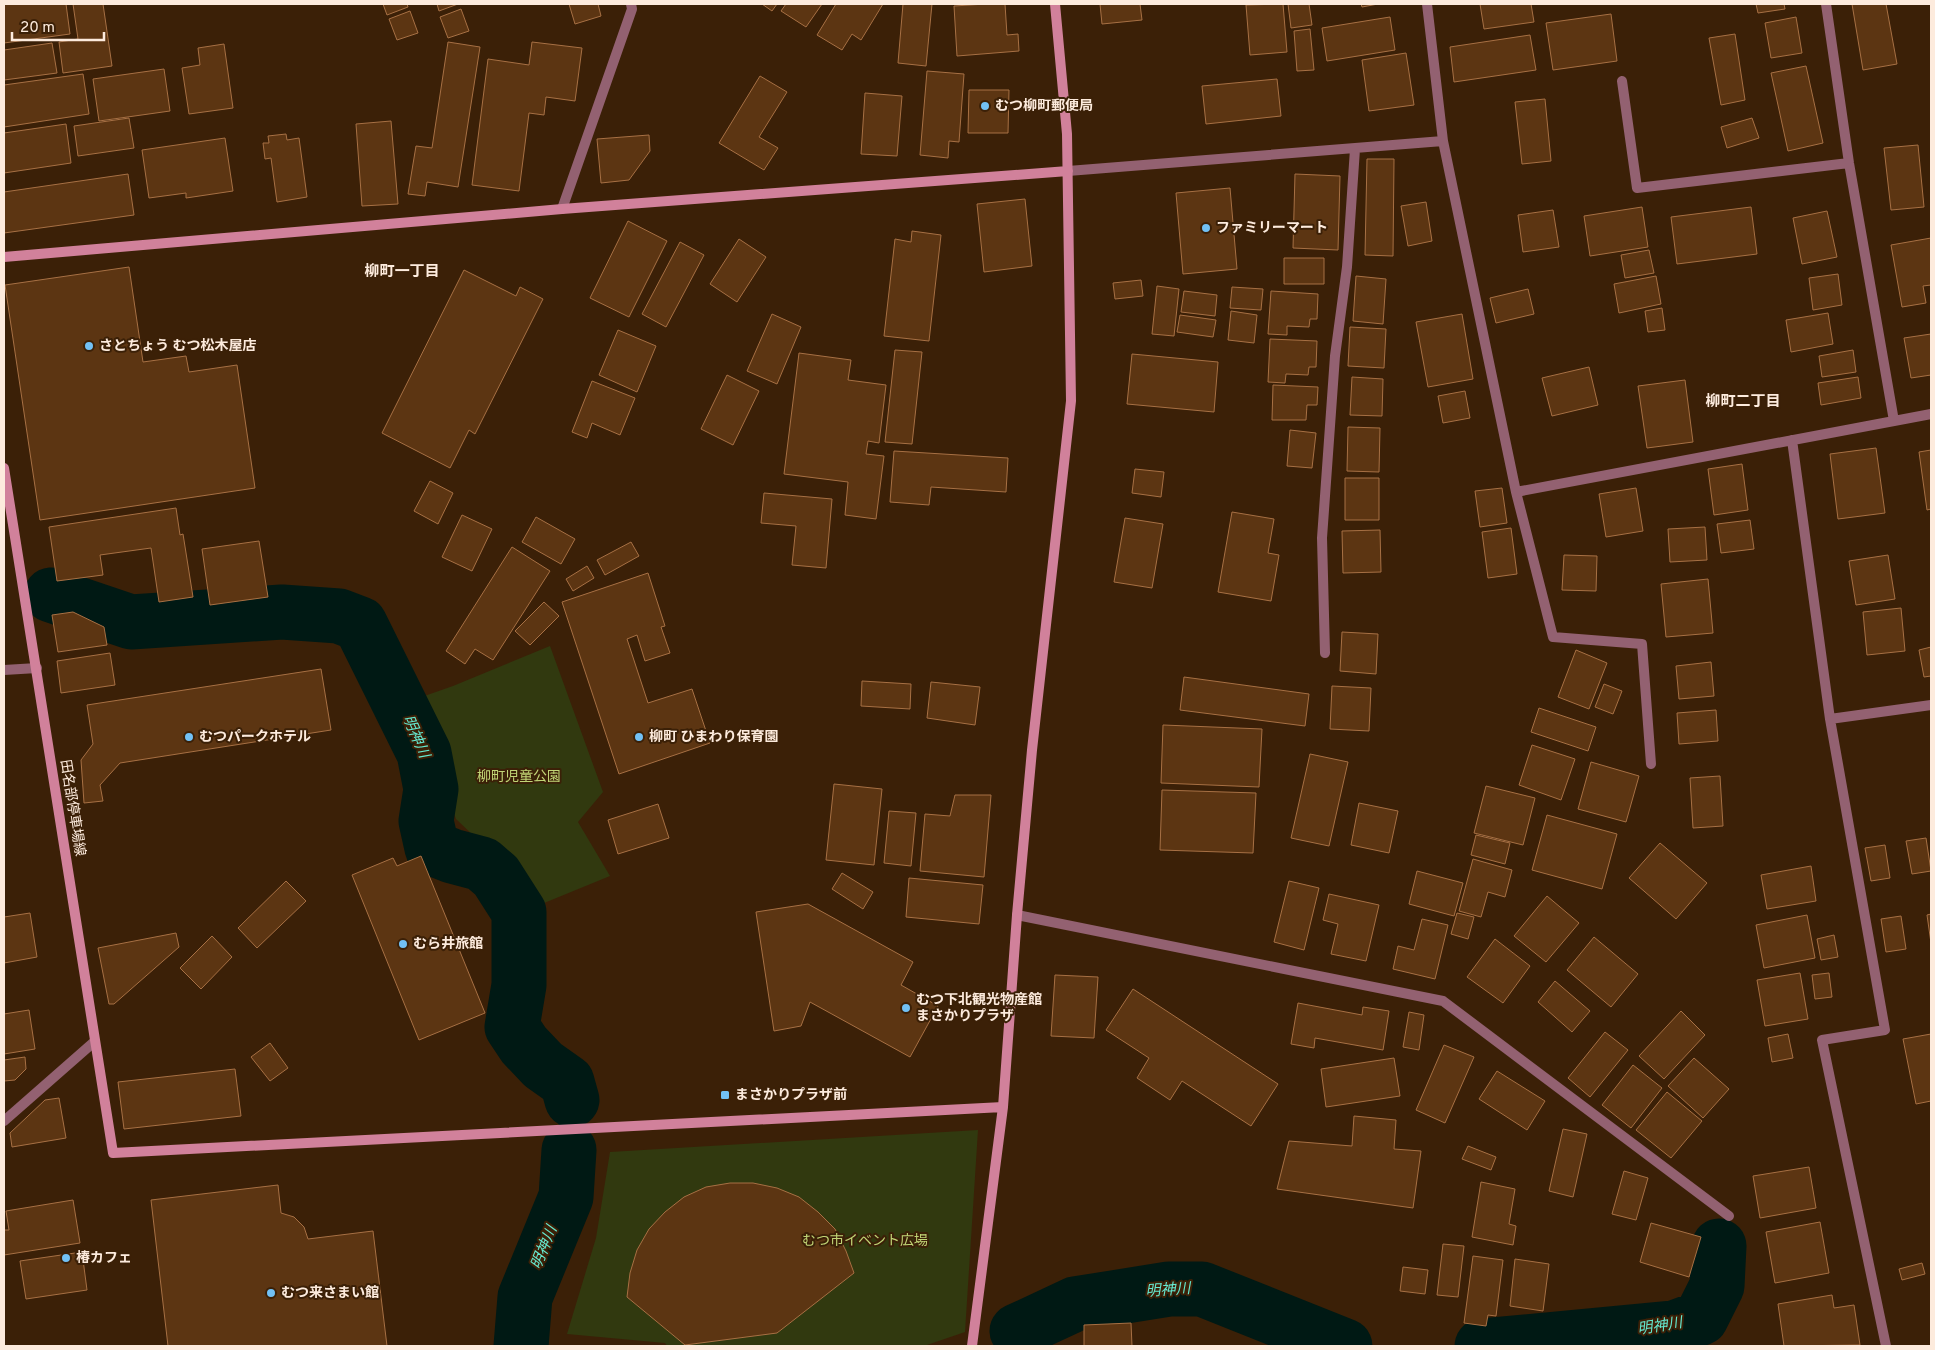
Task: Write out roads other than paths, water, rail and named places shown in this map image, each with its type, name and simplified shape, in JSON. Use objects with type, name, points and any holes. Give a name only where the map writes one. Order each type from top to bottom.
[{"type":"street","points":[[562,209],[632,10],[631,4]]},
{"type":"street","points":[[972,1346],[1004,1107],[1017,915],[1032,750],[1070,401],[1067,134],[1055,4]]},
{"type":"street","points":[[1427,4],[1443,141],[1516,492],[1553,636],[1642,644],[1651,764]]},
{"type":"street","points":[[1826,4],[1849,163],[1894,421]]},
{"type":"street","points":[[1622,81],[1637,188],[1849,163]]},
{"type":"street","points":[[4,257],[562,209],[1443,141]]},
{"type":"street","points":[[1325,653],[1322,538],[1335,356],[1347,268],[1355,148]]},
{"type":"street","points":[[1516,492],[1931,414]]},
{"type":"street","points":[[1792,440],[1830,719],[1885,1030],[1822,1040],[1886,1346]]},
{"type":"street","name":"田名部停車場線","points":[[4,468],[112,1153],[1004,1107]]},
{"type":"street","points":[[4,670],[37,668]]},
{"type":"street","points":[[1830,719],[1931,705]]},
{"type":"street","points":[[1017,915],[1443,1001],[1729,1216]]},
{"type":"street","points":[[4,1122],[94,1042]]},
{"type":"waterway","name":"明神川","points":[[51,595],[131,622],[282,612],[339,616],[360,624],[424,753],[431,789],[426,821],[432,848],[452,856],[482,864],[496,876],[519,912],[519,985],[512,1027],[524,1045],[543,1065],[567,1082],[572,1100]]},
{"type":"waterway","name":"明神川","points":[[521,1346],[525,1297],[566,1197],[569,1150]]},
{"type":"waterway","name":"明神川","points":[[1482,1346],[1674,1328],[1701,1318],[1717,1286],[1719,1246]]},
{"type":"waterway","name":"明神川","points":[[1017,1331],[1075,1304],[1169,1289],[1202,1289],[1345,1346]]},
{"type":"place","name":"むつ柳町郵便局","points":[[985,106]]},
{"type":"place","name":"ファミリーマート","points":[[1206,228]]},
{"type":"place","name":"さとちょう むつ松木屋店","points":[[89,346]]},
{"type":"place","name":"むつパークホテル","points":[[189,737]]},
{"type":"place","name":"柳町 ひまわり保育園","points":[[639,737]]},
{"type":"place","name":"むら井旅館","points":[[403,944]]},
{"type":"place","name":"むつ下北観光物産館 まさかりプラザ","points":[[906,1008]]},
{"type":"place","name":"まさかりプラザ前","points":[[725,1095]]},
{"type":"place","name":"椿カフェ","points":[[66,1258]]},
{"type":"place","name":"むつ来さまい館","points":[[271,1293]]},
{"type":"district","name":"柳町一丁目","points":[[402,272]]},
{"type":"district","name":"柳町二丁目","points":[[1743,402]]},
{"type":"park label","name":"柳町児童公園","points":[[519,777]]},
{"type":"park label","name":"むつ市イベント広場","points":[[865,1241]]}]
